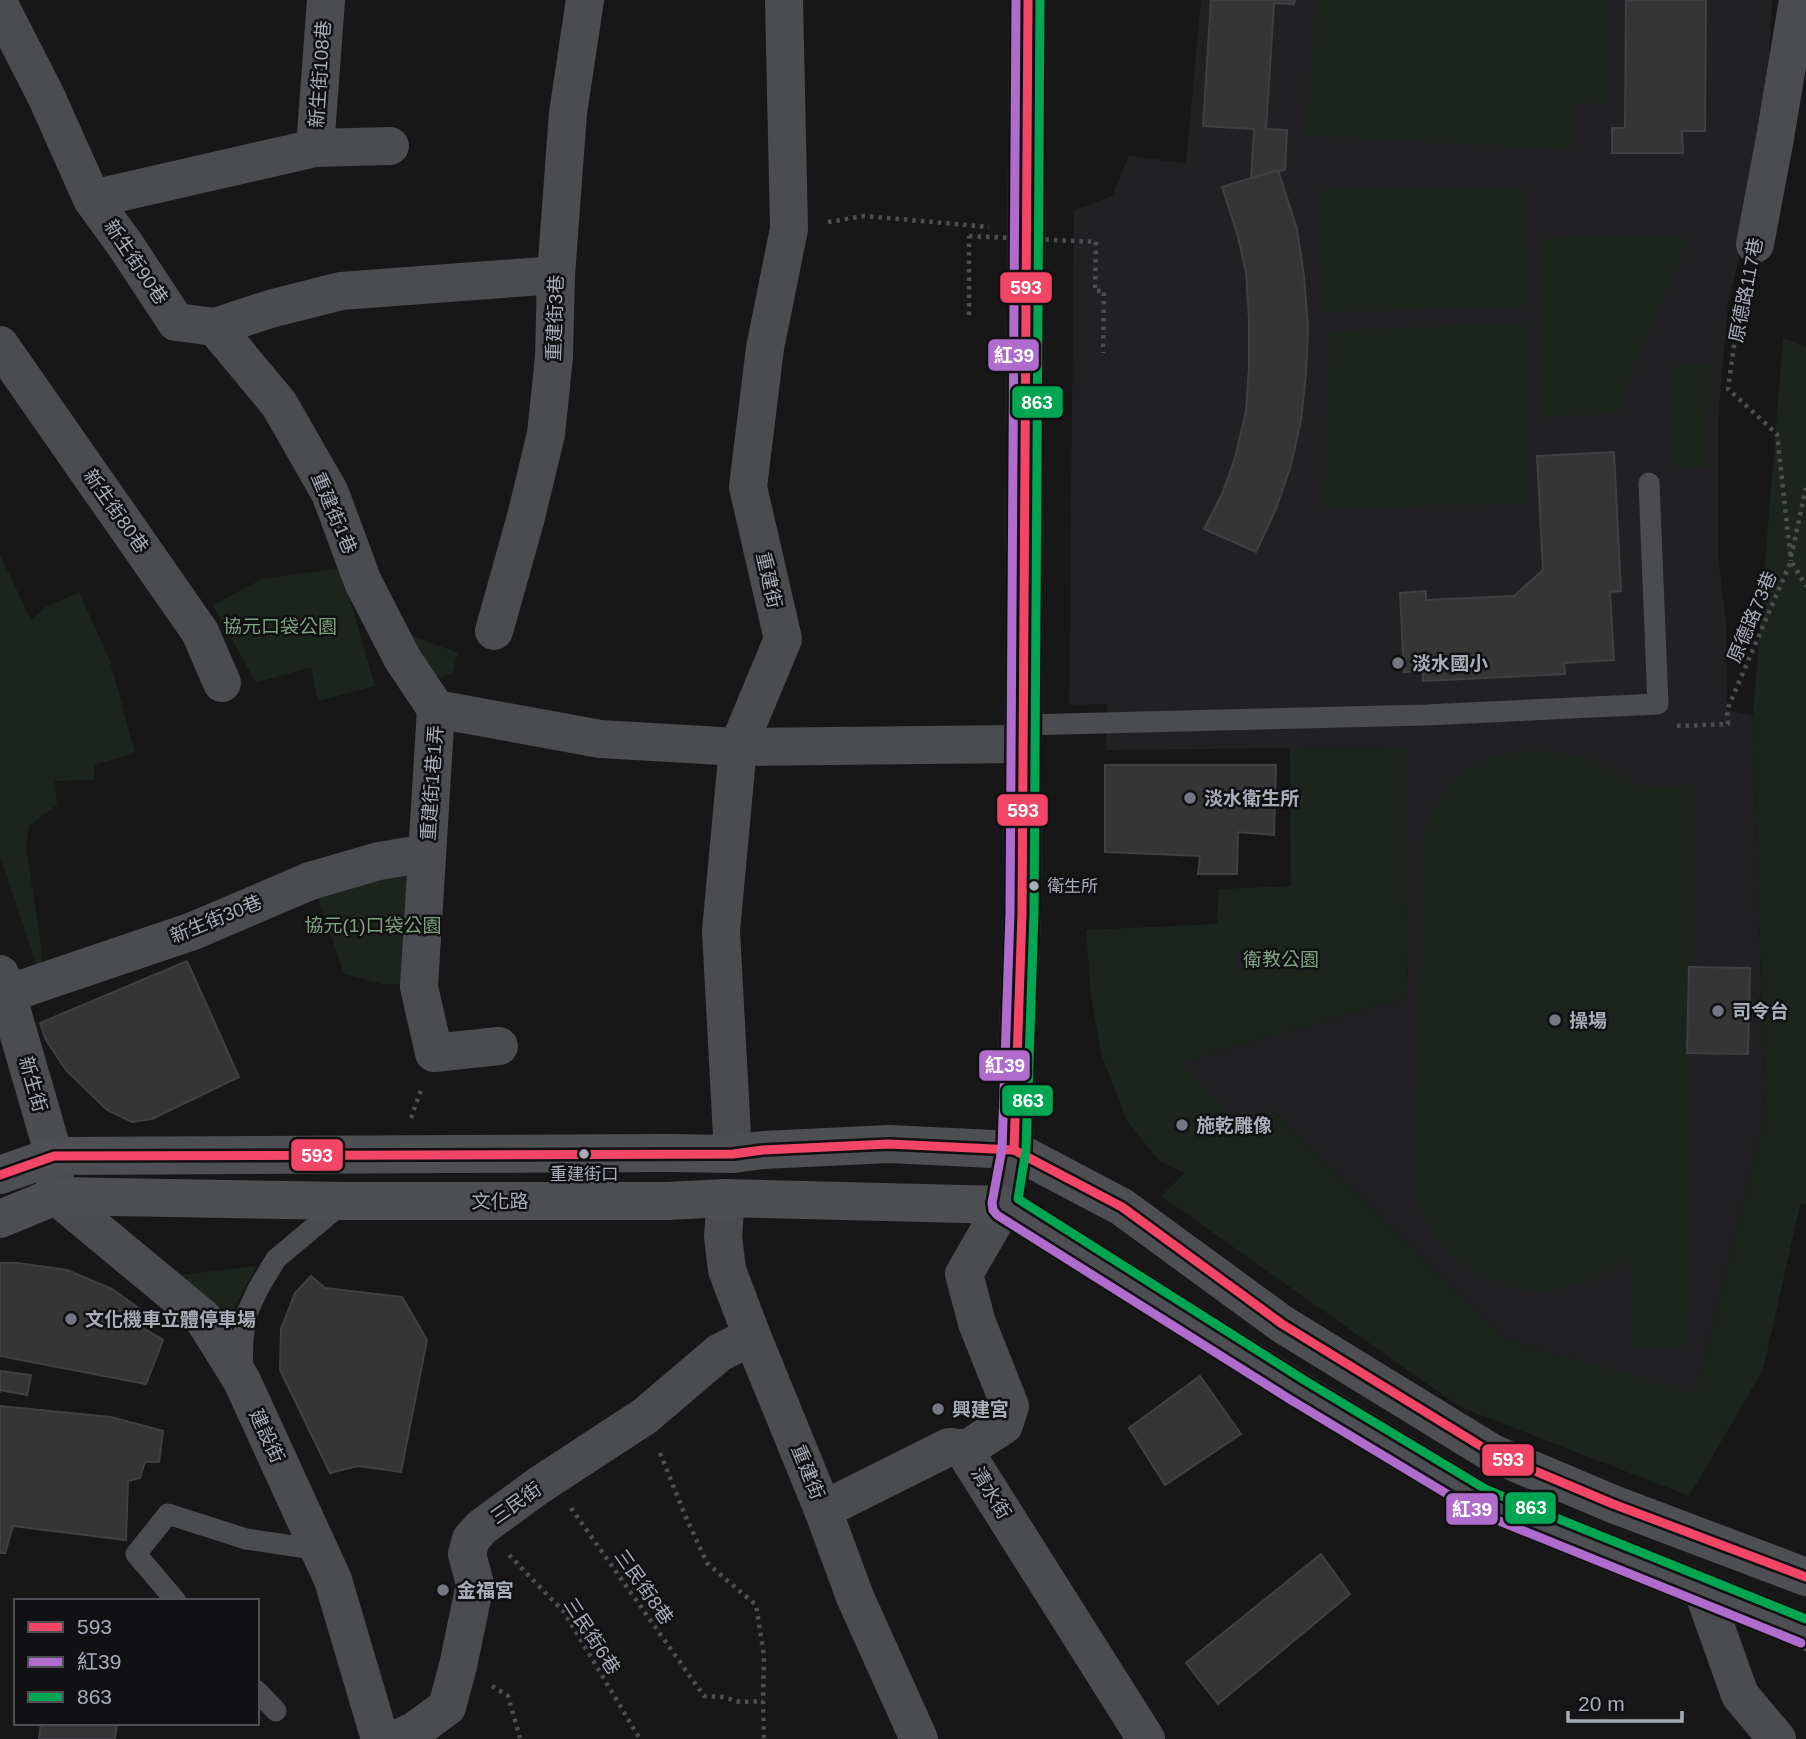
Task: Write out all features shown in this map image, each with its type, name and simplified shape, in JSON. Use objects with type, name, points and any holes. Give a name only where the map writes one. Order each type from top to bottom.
[{"type":"main road","points":[[1028,0],[1022,913],[1014,1150],[1004,1205],[1298,1390],[1482,1501],[1806,1632]]},
{"type":"main road","points":[[0,1175],[54,1156],[733,1154],[889,1143],[1014,1150],[1122,1207],[1282,1324],[1492,1453],[1613,1504],[1806,1577]]},
{"type":"main road","name":"文化路","points":[[0,1219],[57,1196],[345,1201],[667,1201],[726,1198],[1004,1205]]},
{"type":"street","name":"新生街108巷","points":[[315,148],[326,0]]},
{"type":"street","name":"重建街3巷","points":[[494,631],[546,434],[554,357],[556,275],[568,113],[585,0]]},
{"type":"street","name":"重建街","points":[[733,1154],[721,930],[738,747],[783,639],[747,486],[765,348],[789,229],[784,0]]},
{"type":"street","name":"原德路117巷","points":[[1755,244],[1798,0]]},
{"type":"street","name":"新生街90巷","points":[[0,6],[46,96],[92,199],[176,322],[215,327],[270,309],[341,291],[556,275]]},
{"type":"street","points":[[92,199],[315,148],[390,146]]},
{"type":"street","name":"重建街1巷","points":[[215,327],[279,404],[330,493],[363,582],[402,658],[436,709]]},
{"type":"street","name":"新生街80巷","points":[[0,345],[200,632],[222,682]]},
{"type":"street","name":"重建街1巷1弄","points":[[434,1053],[419,986],[436,709],[600,739],[738,747],[1023,734]]},
{"type":"street","name":"新生街30巷","points":[[4,984],[193,931],[310,881],[379,861],[428,853]]},
{"type":"street","name":"新生街","points":[[4,984],[54,1156],[57,1196]]},
{"type":"street","points":[[434,1053],[499,1046]]},
{"type":"street","name":"建設街","points":[[57,1196],[203,1318],[242,1381],[333,1580],[380,1739]]},
{"type":"street","name":"重建街","points":[[726,1198],[723,1236],[727,1270],[855,1597],[919,1739]]},
{"type":"street","name":"清水街","points":[[1004,1205],[964,1274],[977,1323],[1010,1406],[1004,1425],[967,1449],[970,1460],[1146,1739]]},
{"type":"street","name":"三民街","points":[[397,1739],[414,1731],[447,1707],[475,1584],[467,1554],[471,1539],[482,1527],[645,1416],[719,1353],[752,1336]]},
{"type":"street","points":[[823,1510],[949,1447],[967,1449]]},
{"type":"street","points":[[1703,1591],[1740,1695],[1777,1739]]},
{"type":"lane","points":[[1023,734],[1658,704],[1649,483]]},
{"type":"lane","points":[[242,1381],[246,1315],[258,1289],[276,1259],[345,1201]]},
{"type":"lane","points":[[174,1599],[136,1554],[168,1514],[246,1539],[320,1550]]},
{"type":"lane","points":[[259,1693],[276,1711]]},
{"type":"path","points":[[789,229],[864,216],[1026,229]]},
{"type":"path","points":[[969,315],[969,236],[1096,242],[1095,291],[1104,291],[1103,353]]},
{"type":"path","name":"原德路117巷","points":[[1755,244],[1738,318],[1728,389],[1777,434],[1791,561]]},
{"type":"path","points":[[1791,561],[1806,488]]},
{"type":"path","name":"原德路73巷","points":[[1791,561],[1806,586]]},
{"type":"path","name":"原德路73巷","points":[[1658,704],[1659,726],[1728,724],[1727,710],[1791,561]]},
{"type":"path","points":[[411,1119],[434,1053]]},
{"type":"path","points":[[645,1416],[707,1563],[756,1605],[764,1656],[764,1739]]},
{"type":"path","name":"三民街8巷","points":[[550,1479],[704,1696],[723,1697],[740,1702],[763,1701]]},
{"type":"path","name":"三民街6巷","points":[[482,1527],[564,1612],[640,1739]]},
{"type":"path","points":[[458,1666],[508,1696],[520,1738]]},
{"type":"shaded area","name":"淡水國小","points":[[1201,0],[1772,0],[1758,179],[1728,304],[1718,421],[1718,557],[1726,622],[1727,710],[1753,715],[1765,1115],[1696,1394],[1506,1340],[1271,1109],[1246,1133],[1181,1062],[1408,997],[1403,747],[1106,750],[1107,704],[1069,705],[1074,210],[1112,196],[1129,155],[1186,164]]},
{"type":"green space","points":[[1316,0],[1610,0],[1609,103],[1571,104],[1571,150],[1306,135]]},
{"type":"green space","points":[[1523,187],[1526,306],[1324,312],[1320,189]]},
{"type":"green space","points":[[1690,236],[1627,383],[1622,413],[1539,417],[1539,238]]},
{"type":"green space","points":[[1529,322],[1526,503],[1323,509],[1330,331]]},
{"type":"green space","name":"衛教公園","points":[[1783,338],[1806,347],[1806,1204],[1800,1205],[1763,1370],[1689,1496],[1460,1407],[1161,1196],[1185,1173],[1159,1161],[1126,1119],[1101,1053],[1091,996],[1086,930],[1217,924],[1219,889],[1291,886],[1290,748],[1404,747],[1408,997],[1182,1062],[1246,1132],[1270,1108],[1506,1340],[1696,1393],[1765,1115],[1753,715]]},
{"type":"green space","points":[[1671,365],[1709,365],[1707,467],[1673,468]]},
{"type":"green space","points":[[0,555],[31,620],[46,607],[79,592],[110,661],[135,753],[94,765],[94,780],[55,781],[57,805],[29,826],[26,847],[42,951],[40,975],[0,855]]},
{"type":"green space","name":"協元口袋公園","points":[[341,568],[375,686],[318,701],[311,667],[256,683],[213,605],[262,579]]},
{"type":"green space","points":[[395,624],[416,637],[458,653],[452,673],[430,682]]},
{"type":"green space","name":"操場","points":[[1540,750],[1589,757],[1636,786],[1693,786],[1690,1347],[1631,1347],[1631,1260],[1599,1277],[1565,1288],[1541,1291],[1509,1287],[1479,1274],[1452,1255],[1432,1231],[1417,1197],[1422,843],[1438,800],[1462,773],[1496,757]]},
{"type":"green space","name":"協元(1)口袋公園","points":[[420,873],[411,984],[382,984],[344,974],[318,898],[350,884]]},
{"type":"green space","points":[[257,1266],[228,1319],[172,1276]]},
{"type":"building","points":[[1211,0],[1295,0],[1294,4],[1274,3],[1266,129],[1287,130],[1285,170],[1251,178],[1254,129],[1203,126]]},
{"type":"building","points":[[1626,0],[1706,0],[1705,131],[1682,131],[1683,153],[1612,153],[1612,128],[1625,128]]},
{"type":"building","points":[[1278,170],[1297,229],[1304,276],[1308,327],[1306,374],[1301,420],[1291,465],[1276,509],[1256,552],[1204,529],[1222,494],[1235,458],[1246,411],[1249,367],[1246,272],[1222,187]]},
{"type":"building","points":[[1614,452],[1621,591],[1610,592],[1614,660],[1564,663],[1565,674],[1423,681],[1423,671],[1404,672],[1400,593],[1426,591],[1426,600],[1514,596],[1543,570],[1537,456]]},
{"type":"building","name":"淡水衛生所","points":[[1105,765],[1276,765],[1274,835],[1238,832],[1237,874],[1198,874],[1200,856],[1105,852]]},
{"type":"building","points":[[187,961],[239,1077],[152,1119],[132,1122],[107,1110],[66,1070],[46,1040],[40,1023]]},
{"type":"building","name":"司令台","points":[[1689,967],[1750,968],[1748,1054],[1687,1053]]},
{"type":"building","name":"文化機車立體停車場","points":[[0,1263],[67,1270],[112,1289],[144,1312],[140,1326],[163,1340],[146,1384],[0,1356]]},
{"type":"building","points":[[311,1276],[325,1288],[402,1297],[427,1340],[401,1472],[358,1466],[330,1473],[280,1370],[281,1329],[295,1293]]},
{"type":"building","points":[[0,1371],[31,1375],[27,1395],[0,1390]]},
{"type":"building","points":[[1200,1376],[1241,1434],[1165,1485],[1129,1428]]},
{"type":"building","points":[[0,1406],[111,1417],[163,1431],[159,1462],[145,1462],[140,1478],[128,1481],[126,1540],[13,1526],[5,1553],[0,1553]]},
{"type":"building","points":[[1321,1554],[1350,1594],[1218,1704],[1186,1663]]},
{"type":"building","points":[[41,1725],[117,1725],[115,1739],[39,1739]]},
{"type":"transit line","name":"紅39","points":[[1016,0],[1010,913],[1002,1149],[993,1210],[1291,1400],[1477,1512],[1801,1643]]},
{"type":"transit line","name":"593","points":[[1014,1150],[1022,913],[1028,0]]},
{"type":"transit line","name":"863","points":[[1040,0],[1034,913],[1026,1150],[1018,1199],[1304,1380],[1487,1490],[1806,1619]]},
{"type":"transit line","name":"593","points":[[0,1175],[54,1156],[733,1154],[889,1144],[1014,1150],[1122,1207],[1282,1324],[1492,1453],[1613,1504],[1806,1577]]},
{"type":"place","name":"淡水國小","points":[[1398,663]]},
{"type":"place","name":"淡水衛生所","points":[[1190,798]]},
{"type":"place","name":"衛生所","points":[[1034,886]]},
{"type":"place","name":"司令台","points":[[1718,1011]]},
{"type":"place","name":"操場","points":[[1555,1020]]},
{"type":"place","name":"施乾雕像","points":[[1182,1125]]},
{"type":"place","name":"重建街口","points":[[584,1154]]},
{"type":"place","name":"文化機車立體停車場","points":[[71,1319]]},
{"type":"place","name":"興建宮","points":[[938,1409]]},
{"type":"place","name":"金福宮","points":[[443,1590]]}]
